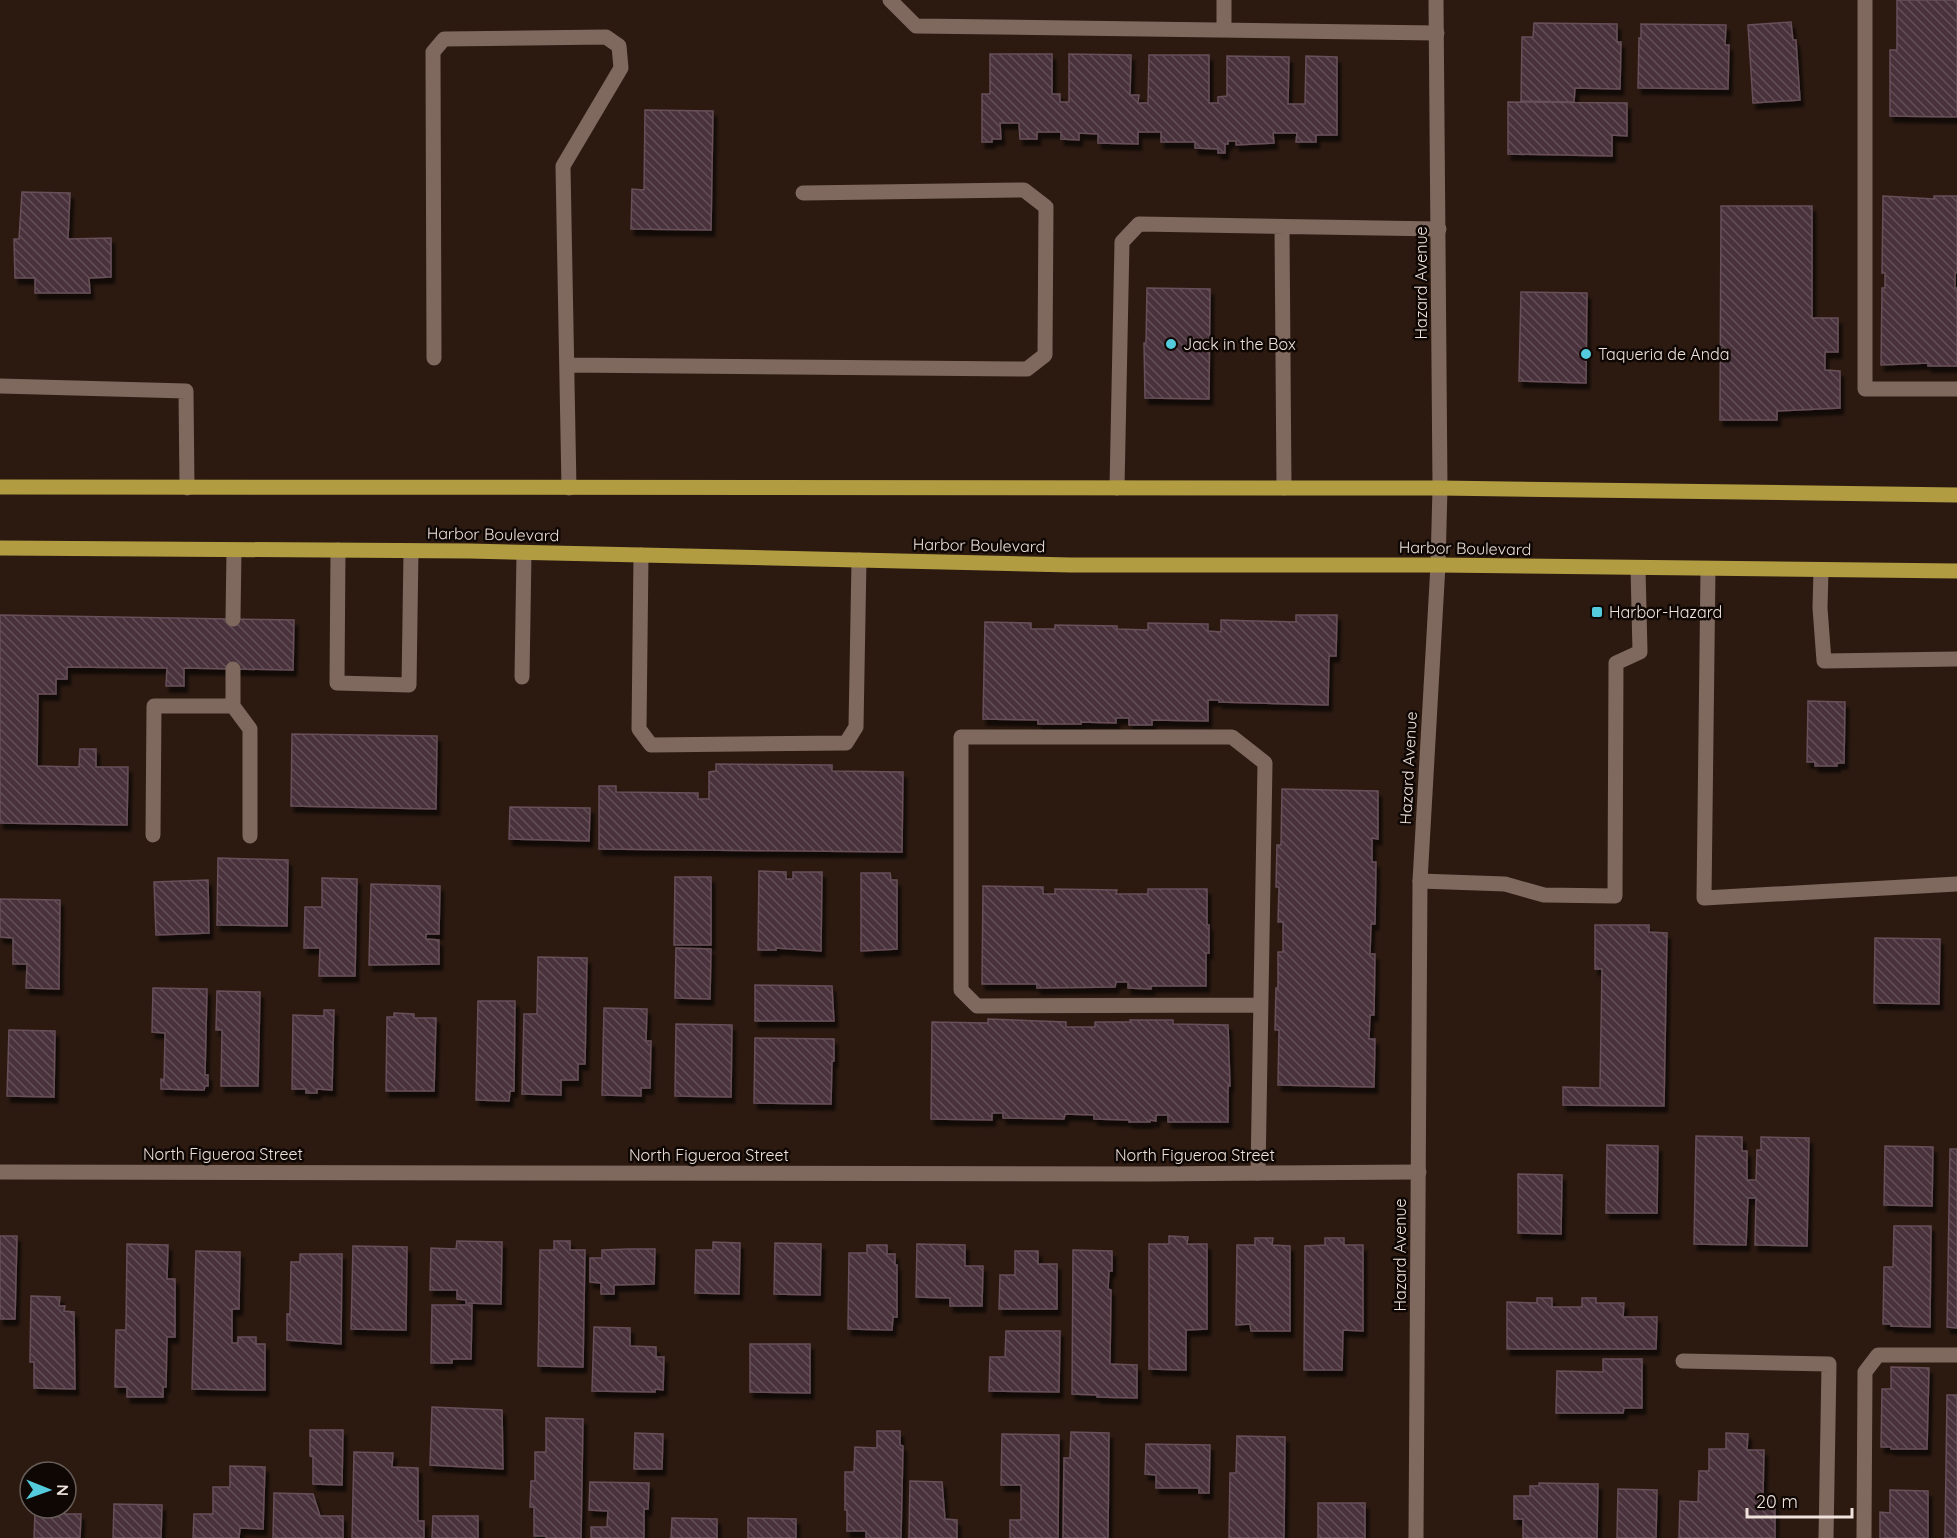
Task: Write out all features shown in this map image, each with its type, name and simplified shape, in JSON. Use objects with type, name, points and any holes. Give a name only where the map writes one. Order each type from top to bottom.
[{"type":"main road","points":[[0,488],[1440,488],[1957,495]]},
{"type":"main road","name":"Harbor Boulevard","points":[[0,548],[411,551],[1071,565],[1438,565],[1957,571]]},
{"type":"street","points":[[890,0],[916,26],[1437,33]]},
{"type":"street","points":[[1224,0],[1224,30]]},
{"type":"street","name":"Hazard Avenue","points":[[1416,1538],[1420,881],[1438,565],[1440,488],[1436,0]]},
{"type":"street","points":[[1865,0],[1865,389],[1957,389]]},
{"type":"street","points":[[434,358],[433,52],[444,39],[606,38],[619,46],[621,68],[563,166],[569,488]]},
{"type":"street","points":[[567,365],[1027,369],[1045,355],[1046,207],[1024,190],[803,193]]},
{"type":"street","points":[[1117,488],[1122,242],[1139,224],[1439,229]]},
{"type":"street","points":[[1282,228],[1284,488]]},
{"type":"street","points":[[0,386],[186,391],[187,488]]},
{"type":"street","points":[[233,619],[234,550]]},
{"type":"street","points":[[338,550],[337,683],[409,685],[411,551]]},
{"type":"street","points":[[522,677],[524,553]]},
{"type":"street","points":[[640,555],[639,729],[651,745],[846,743],[856,727],[859,560]]},
{"type":"street","points":[[1420,881],[1505,884],[1544,895],[1615,896],[1616,663],[1640,652],[1638,568]]},
{"type":"street","points":[[1708,569],[1704,898],[1957,884]]},
{"type":"street","points":[[1821,570],[1820,608],[1824,662],[1957,659]]},
{"type":"street","points":[[233,669],[232,706],[250,729],[250,836]]},
{"type":"street","points":[[153,835],[154,706],[232,706]]},
{"type":"street","points":[[1258,1173],[1265,762],[1232,737],[961,737],[961,990],[977,1006],[1260,1005]]},
{"type":"street","name":"North Figueroa Street","points":[[0,1172],[1419,1172]]},
{"type":"street","points":[[1864,1538],[1865,1372],[1878,1355],[1957,1355]]},
{"type":"street","points":[[1683,1361],[1829,1364],[1826,1538]]},
{"type":"building","points":[[1897,0],[1957,0],[1957,117],[1890,116],[1890,50],[1897,50]]},
{"type":"building","points":[[1791,22],[1793,40],[1796,40],[1800,100],[1753,103],[1748,25]]},
{"type":"building","points":[[1534,23],[1617,24],[1617,42],[1621,42],[1620,89],[1575,88],[1574,102],[1521,101],[1522,37],[1533,37]]},
{"type":"building","points":[[1641,24],[1726,25],[1725,45],[1729,45],[1728,89],[1638,88]]},
{"type":"building","points":[[990,54],[1052,54],[1052,94],[1060,94],[1060,102],[1069,102],[1069,54],[1131,55],[1130,95],[1139,95],[1138,103],[1148,103],[1149,55],[1209,55],[1209,103],[1218,103],[1218,97],[1227,96],[1227,56],[1289,57],[1288,104],[1305,104],[1306,56],[1337,57],[1337,135],[1316,135],[1316,142],[1296,142],[1297,133],[1273,133],[1274,143],[1236,145],[1236,141],[1228,141],[1228,144],[1225,144],[1225,153],[1218,153],[1218,149],[1195,148],[1195,142],[1161,142],[1161,132],[1138,132],[1138,144],[1098,143],[1098,134],[1079,133],[1079,140],[1061,139],[1061,132],[1037,132],[1037,139],[1020,139],[1019,123],[1000,123],[1001,139],[982,142],[982,94],[990,94]]},
{"type":"building","points":[[1508,102],[1627,103],[1627,136],[1612,135],[1612,156],[1508,154]]},
{"type":"building","points":[[645,110],[713,111],[711,230],[631,229],[632,189],[644,190]]},
{"type":"building","points":[[22,192],[70,193],[68,239],[111,238],[111,277],[89,278],[90,293],[35,293],[35,278],[15,278],[14,239],[19,239]]},
{"type":"building","points":[[1883,196],[1934,199],[1934,196],[1957,196],[1955,288],[1957,288],[1957,366],[1928,366],[1928,363],[1881,365],[1882,288],[1885,288],[1885,273],[1882,273]]},
{"type":"building","points":[[1721,206],[1812,206],[1812,318],[1838,318],[1838,352],[1825,352],[1825,370],[1840,371],[1840,408],[1777,411],[1777,420],[1720,420]]},
{"type":"building","points":[[1147,288],[1210,289],[1209,399],[1145,398],[1144,343],[1146,343]]},
{"type":"building","points":[[1521,292],[1587,293],[1586,383],[1519,381]]},
{"type":"building","points":[[0,615],[294,620],[293,670],[184,668],[184,686],[166,686],[167,668],[67,667],[67,679],[56,679],[56,694],[38,694],[37,766],[79,767],[80,749],[96,749],[96,767],[128,767],[127,825],[0,823]]},
{"type":"building","points":[[1296,615],[1337,615],[1336,656],[1329,656],[1328,705],[1208,700],[1208,721],[1152,720],[1152,725],[1129,725],[1129,718],[1116,718],[1116,723],[1081,722],[1081,724],[1038,724],[1038,720],[983,719],[985,622],[1031,623],[1031,629],[1055,629],[1055,625],[1117,626],[1117,629],[1148,630],[1148,623],[1208,624],[1208,631],[1221,632],[1221,620],[1296,622]]},
{"type":"building","points":[[1808,701],[1845,702],[1844,763],[1837,763],[1837,766],[1815,766],[1815,762],[1807,762]]},
{"type":"building","points":[[292,734],[437,736],[436,809],[291,806]]},
{"type":"building","points":[[716,764],[832,765],[832,771],[903,772],[902,852],[599,849],[599,786],[616,786],[616,792],[698,793],[698,799],[709,799],[709,772],[716,771]]},
{"type":"building","points":[[1282,789],[1378,791],[1378,839],[1372,838],[1372,862],[1376,862],[1375,924],[1371,924],[1370,954],[1375,954],[1374,1015],[1370,1015],[1369,1039],[1375,1039],[1374,1087],[1278,1085],[1279,1030],[1275,1030],[1276,988],[1278,988],[1278,952],[1283,952],[1283,922],[1278,922],[1279,887],[1276,887],[1277,845],[1281,845]]},
{"type":"building","points":[[510,807],[590,808],[589,841],[509,839]]},
{"type":"building","points":[[218,858],[288,860],[287,926],[217,925]]},
{"type":"building","points":[[759,871],[786,872],[786,879],[793,879],[793,872],[822,872],[821,951],[776,948],[776,950],[758,950]]},
{"type":"building","points":[[861,873],[890,873],[891,880],[897,880],[897,949],[861,951]]},
{"type":"building","points":[[675,877],[711,877],[711,945],[674,945]]},
{"type":"building","points":[[322,878],[357,879],[355,976],[319,976],[320,948],[304,948],[305,907],[322,907]]},
{"type":"building","points":[[208,880],[209,933],[156,935],[154,882]]},
{"type":"building","points":[[371,884],[440,886],[439,934],[426,934],[426,939],[439,940],[439,964],[369,965]]},
{"type":"building","points":[[983,886],[1043,887],[1043,894],[1055,894],[1055,889],[1117,890],[1116,894],[1148,894],[1148,889],[1207,889],[1209,953],[1206,953],[1206,986],[1128,988],[1128,982],[1116,982],[1115,987],[1037,988],[1037,984],[982,984]]},
{"type":"building","points":[[0,899],[60,900],[59,989],[26,988],[27,964],[13,964],[13,938],[0,937]]},
{"type":"building","points":[[1595,925],[1649,925],[1649,932],[1667,933],[1664,1106],[1563,1105],[1563,1087],[1600,1088],[1602,969],[1595,969]]},
{"type":"building","points":[[1875,938],[1940,939],[1939,1004],[1874,1003]]},
{"type":"building","points":[[676,948],[711,949],[710,999],[675,998]]},
{"type":"building","points":[[538,957],[587,958],[585,1064],[578,1064],[578,1080],[561,1080],[561,1095],[522,1094],[524,1014],[537,1014]]},
{"type":"building","points":[[755,985],[832,986],[834,1021],[755,1021]]},
{"type":"building","points":[[153,988],[207,989],[205,1075],[208,1075],[208,1086],[205,1086],[204,1090],[161,1089],[161,1079],[164,1080],[165,1033],[152,1032]]},
{"type":"building","points":[[217,991],[260,992],[258,1086],[221,1086],[222,1030],[216,1030]]},
{"type":"building","points":[[478,1001],[515,1001],[514,1091],[510,1091],[509,1101],[476,1100]]},
{"type":"building","points":[[604,1008],[647,1009],[646,1041],[651,1041],[650,1088],[641,1088],[641,1096],[602,1095]]},
{"type":"building","points":[[324,1010],[334,1010],[332,1090],[317,1089],[317,1093],[306,1093],[306,1089],[292,1089],[293,1015],[324,1016]]},
{"type":"building","points":[[394,1013],[414,1014],[414,1018],[436,1018],[434,1091],[386,1091],[387,1017],[394,1017]]},
{"type":"building","points":[[988,1019],[1066,1022],[1066,1027],[1095,1027],[1095,1022],[1131,1022],[1130,1020],[1173,1020],[1173,1024],[1228,1025],[1230,1086],[1228,1086],[1228,1122],[1168,1122],[1168,1115],[1156,1115],[1156,1121],[1150,1120],[1150,1122],[1094,1119],[1094,1115],[1065,1114],[1064,1119],[1003,1118],[1003,1113],[992,1113],[992,1120],[931,1119],[932,1022],[988,1023]]},
{"type":"building","points":[[676,1024],[732,1025],[731,1097],[675,1096]]},
{"type":"building","points":[[9,1030],[55,1031],[54,1097],[7,1096]]},
{"type":"building","points":[[755,1038],[834,1039],[831,1104],[754,1103]]},
{"type":"building","points":[[1696,1136],[1742,1137],[1742,1151],[1747,1151],[1747,1180],[1756,1180],[1757,1150],[1761,1150],[1761,1137],[1809,1138],[1807,1246],[1755,1245],[1756,1198],[1748,1198],[1746,1245],[1694,1244]]},
{"type":"building","points":[[1607,1145],[1658,1146],[1657,1213],[1606,1213]]},
{"type":"building","points":[[1885,1146],[1933,1147],[1932,1206],[1884,1205]]},
{"type":"building","points":[[1950,1149],[1957,1149],[1957,1328],[1947,1327]]},
{"type":"building","points":[[1518,1174],[1562,1175],[1561,1234],[1518,1233]]},
{"type":"building","points":[[1894,1226],[1931,1226],[1930,1327],[1883,1324],[1884,1267],[1893,1267]]},
{"type":"building","points":[[0,1236],[17,1236],[15,1319],[0,1319]]},
{"type":"building","points":[[1169,1236],[1188,1237],[1187,1244],[1207,1244],[1207,1329],[1186,1330],[1186,1370],[1149,1369],[1149,1244],[1169,1244]]},
{"type":"building","points":[[1255,1238],[1273,1238],[1272,1245],[1290,1246],[1290,1331],[1251,1331],[1250,1324],[1236,1325],[1237,1245],[1255,1245]]},
{"type":"building","points":[[1325,1238],[1344,1238],[1344,1245],[1363,1245],[1363,1331],[1343,1330],[1342,1370],[1304,1370],[1305,1246],[1325,1245]]},
{"type":"building","points":[[457,1241],[502,1242],[501,1304],[466,1303],[466,1300],[457,1299],[457,1290],[430,1290],[431,1248],[456,1249]]},
{"type":"building","points":[[554,1241],[570,1241],[570,1250],[585,1250],[583,1367],[538,1366],[540,1250],[554,1250]]},
{"type":"building","points":[[713,1242],[740,1243],[739,1294],[695,1293],[696,1250],[713,1250]]},
{"type":"building","points":[[775,1243],[821,1244],[820,1295],[774,1294]]},
{"type":"building","points":[[127,1244],[168,1245],[167,1279],[175,1279],[175,1337],[167,1337],[166,1387],[163,1387],[163,1397],[127,1397],[127,1387],[115,1387],[116,1330],[126,1330]]},
{"type":"building","points":[[917,1244],[965,1245],[965,1266],[983,1266],[982,1306],[950,1306],[950,1298],[916,1297]]},
{"type":"building","points":[[867,1245],[887,1245],[887,1254],[895,1254],[897,1317],[893,1317],[892,1330],[848,1329],[849,1253],[867,1253]]},
{"type":"building","points":[[353,1246],[407,1247],[406,1330],[351,1329]]},
{"type":"building","points":[[655,1249],[654,1284],[614,1285],[614,1294],[601,1294],[601,1283],[590,1282],[590,1258],[602,1258],[602,1250]]},
{"type":"building","points":[[1073,1250],[1112,1251],[1112,1271],[1109,1271],[1108,1289],[1111,1290],[1110,1364],[1137,1365],[1137,1398],[1072,1394]]},
{"type":"building","points":[[196,1251],[240,1252],[239,1309],[232,1309],[232,1343],[238,1343],[238,1337],[256,1337],[256,1344],[265,1344],[265,1390],[192,1389]]},
{"type":"building","points":[[1015,1251],[1038,1251],[1038,1264],[1057,1264],[1057,1309],[999,1309],[1000,1275],[1015,1275]]},
{"type":"building","points":[[300,1254],[342,1254],[341,1344],[287,1340],[291,1262],[300,1262]]},
{"type":"building","points":[[31,1296],[60,1297],[59,1306],[65,1306],[64,1311],[74,1312],[75,1389],[34,1388],[34,1362],[30,1362]]},
{"type":"building","points":[[1537,1298],[1552,1298],[1552,1307],[1582,1307],[1582,1298],[1596,1298],[1596,1303],[1624,1303],[1623,1317],[1657,1317],[1656,1349],[1507,1349],[1507,1302],[1537,1303]]},
{"type":"building","points":[[432,1305],[472,1305],[471,1359],[452,1359],[452,1363],[431,1363]]},
{"type":"building","points":[[594,1327],[630,1328],[630,1346],[656,1347],[656,1357],[664,1357],[663,1390],[655,1389],[655,1392],[592,1391]]},
{"type":"building","points":[[1006,1331],[1060,1331],[1059,1392],[989,1391],[990,1357],[1005,1357]]},
{"type":"building","points":[[750,1344],[810,1344],[810,1393],[750,1392]]},
{"type":"building","points":[[1603,1359],[1642,1359],[1642,1408],[1624,1408],[1623,1413],[1556,1413],[1557,1371],[1603,1372]]},
{"type":"building","points":[[1891,1367],[1929,1368],[1927,1449],[1881,1447],[1882,1389],[1891,1389]]},
{"type":"building","points":[[1947,1395],[1957,1395],[1957,1538],[1945,1538]]},
{"type":"building","points":[[432,1407],[502,1410],[503,1469],[430,1465]]},
{"type":"building","points":[[546,1418],[583,1419],[581,1538],[534,1536],[534,1507],[530,1507],[531,1481],[535,1481],[535,1452],[546,1452]]},
{"type":"building","points":[[310,1430],[343,1430],[342,1485],[313,1484]]},
{"type":"building","points":[[877,1431],[900,1431],[900,1445],[903,1446],[901,1538],[866,1538],[866,1531],[847,1531],[845,1472],[854,1472],[855,1447],[877,1448]]},
{"type":"building","points":[[1071,1432],[1109,1433],[1108,1538],[1063,1538],[1064,1458],[1070,1458]]},
{"type":"building","points":[[635,1433],[663,1434],[662,1469],[634,1469]]},
{"type":"building","points":[[1726,1433],[1748,1434],[1747,1450],[1764,1450],[1763,1496],[1775,1496],[1775,1538],[1679,1538],[1680,1501],[1698,1502],[1699,1471],[1709,1471],[1709,1449],[1726,1449]]},
{"type":"building","points":[[1002,1434],[1059,1435],[1058,1538],[1010,1538],[1010,1520],[1021,1520],[1021,1485],[1001,1485]]},
{"type":"building","points":[[1237,1436],[1285,1437],[1284,1538],[1229,1538],[1230,1473],[1236,1473]]},
{"type":"building","points":[[1146,1444],[1210,1445],[1209,1493],[1199,1493],[1199,1488],[1156,1488],[1156,1475],[1145,1474]]},
{"type":"building","points":[[354,1452],[393,1453],[392,1467],[418,1468],[418,1521],[424,1521],[424,1538],[352,1538]]},
{"type":"building","points":[[230,1466],[265,1467],[263,1529],[240,1528],[239,1538],[193,1538],[194,1514],[213,1514],[213,1487],[230,1487]]},
{"type":"building","points":[[910,1481],[942,1482],[945,1519],[957,1520],[957,1538],[909,1538]]},
{"type":"building","points":[[590,1482],[649,1483],[648,1509],[644,1509],[644,1538],[591,1538],[591,1527],[607,1527],[608,1511],[589,1510]]},
{"type":"building","points":[[1539,1483],[1598,1484],[1597,1538],[1523,1538],[1523,1519],[1514,1519],[1514,1496],[1530,1496],[1530,1486],[1539,1486]]},
{"type":"building","points":[[1618,1489],[1657,1490],[1656,1538],[1617,1538]]},
{"type":"building","points":[[1890,1490],[1928,1491],[1928,1538],[1880,1538],[1880,1512],[1890,1513]]},
{"type":"building","points":[[274,1493],[313,1494],[320,1516],[343,1516],[343,1538],[273,1538]]},
{"type":"building","points":[[1318,1503],[1365,1503],[1365,1538],[1318,1538]]},
{"type":"building","points":[[114,1504],[162,1505],[161,1538],[113,1538]]},
{"type":"building","points":[[78,1514],[81,1514],[80,1538],[34,1538],[35,1520],[78,1520]]},
{"type":"building","points":[[433,1516],[478,1516],[478,1538],[432,1538]]},
{"type":"building","points":[[672,1518],[717,1519],[717,1538],[671,1538]]},
{"type":"building","points":[[748,1518],[796,1519],[796,1538],[748,1538]]},
{"type":"place","name":"Jack in the Box","points":[[1171,344]]},
{"type":"place","name":"Taqueria de Anda","points":[[1586,354]]},
{"type":"place","name":"Harbor-Hazard","points":[[1597,612]]}]
